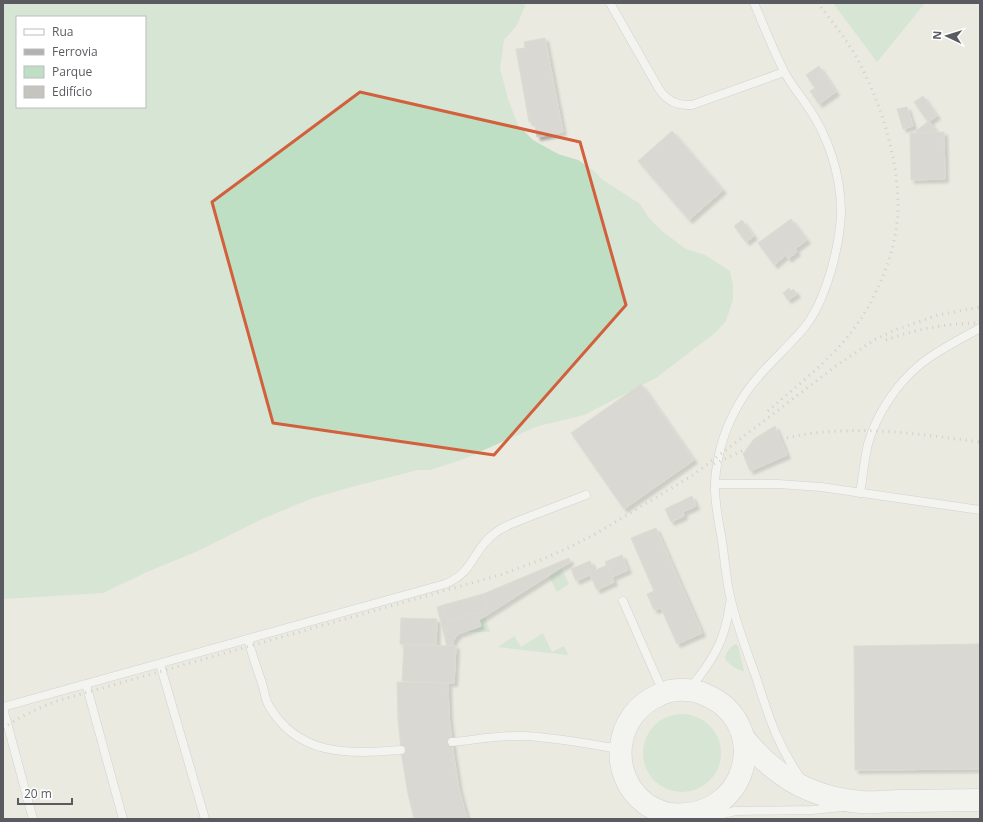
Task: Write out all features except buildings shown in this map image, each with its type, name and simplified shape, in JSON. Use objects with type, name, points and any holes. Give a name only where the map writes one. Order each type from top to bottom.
[{"type":"main road","points":[[743,737],[744,749],[742,768],[735,786],[718,804],[701,812],[677,816],[658,810],[646,804],[629,786],[620,762],[620,749],[624,731],[633,714],[642,705],[663,693],[676,690],[688,690],[701,692],[723,705],[732,714],[743,737],[770,766],[794,783],[810,790],[827,796],[863,802],[980,800]]},
{"type":"lane","points":[[610,3],[659,89],[674,103],[686,106],[692,105],[784,72]]},
{"type":"lane","points":[[754,3],[784,72],[817,122],[832,158],[840,193],[841,211],[835,254],[823,293],[805,326],[753,384],[741,400],[732,417],[719,451],[715,484],[715,501],[731,600],[771,724],[780,746],[789,762],[810,790]]},
{"type":"lane","points":[[860,493],[868,444],[880,415],[894,394],[907,378],[922,364],[939,352],[980,328]]},
{"type":"lane","points":[[715,484],[778,484],[821,487],[980,510]]},
{"type":"lane","points":[[33,819],[3,708],[452,582],[465,573],[481,546],[496,532],[512,523],[586,496]]},
{"type":"lane","points":[[688,690],[709,664],[721,641],[726,628],[731,600]]},
{"type":"lane","points":[[623,602],[663,693]]},
{"type":"lane","points":[[248,639],[268,702],[283,724],[305,741],[330,750],[343,752],[379,752],[401,750]]},
{"type":"lane","points":[[160,664],[205,819]]},
{"type":"lane","points":[[86,684],[123,819]]},
{"type":"lane","points":[[452,742],[493,737],[522,736],[540,737],[620,749]]},
{"type":"lane","points":[[712,819],[735,811],[831,809],[863,802]]},
{"type":"highlighted area","points":[[360,92],[580,142],[626,305],[494,455],[273,423],[212,202]]},
{"type":"green space","points":[[3,3],[526,3],[517,25],[504,40],[500,68],[508,99],[518,125],[533,140],[558,154],[578,160],[593,170],[603,180],[640,204],[649,218],[663,232],[686,249],[705,255],[730,271],[733,286],[733,299],[726,321],[716,332],[656,378],[584,415],[538,426],[464,459],[430,470],[418,470],[313,498],[262,519],[200,550],[147,572],[103,593],[3,599]]},
{"type":"green space","points":[[833,3],[925,3],[877,62]]},
{"type":"green space","points":[[561,568],[569,584],[557,592],[549,576]]},
{"type":"green space","points":[[485,617],[490,632],[461,632],[481,626],[479,620]]},
{"type":"green space","points":[[543,633],[552,652],[564,646],[568,655],[498,647],[514,636],[521,647]]},
{"type":"green space","points":[[736,644],[738,646],[744,671],[733,666],[725,658],[732,646]]},
{"type":"green space","points":[[674,714],[690,714],[704,720],[715,731],[721,745],[721,761],[715,775],[704,786],[690,792],[674,792],[660,786],[649,775],[643,761],[643,745],[649,731],[660,720]]},
{"type":"railway","points":[[768,411],[830,356],[859,322],[877,291],[895,238],[898,204],[897,185],[895,167],[886,130],[874,94],[858,60],[818,3]]},
{"type":"railway","points":[[3,728],[31,712],[60,700],[500,575],[538,561],[597,533],[693,475],[836,366],[874,340],[895,330],[938,315],[980,307]]},
{"type":"railway","points":[[886,340],[933,327],[980,323]]},
{"type":"railway","points":[[781,439],[831,431],[880,431],[930,435],[980,442]]},
{"type":"railway","points":[[714,464],[746,449]]}]
